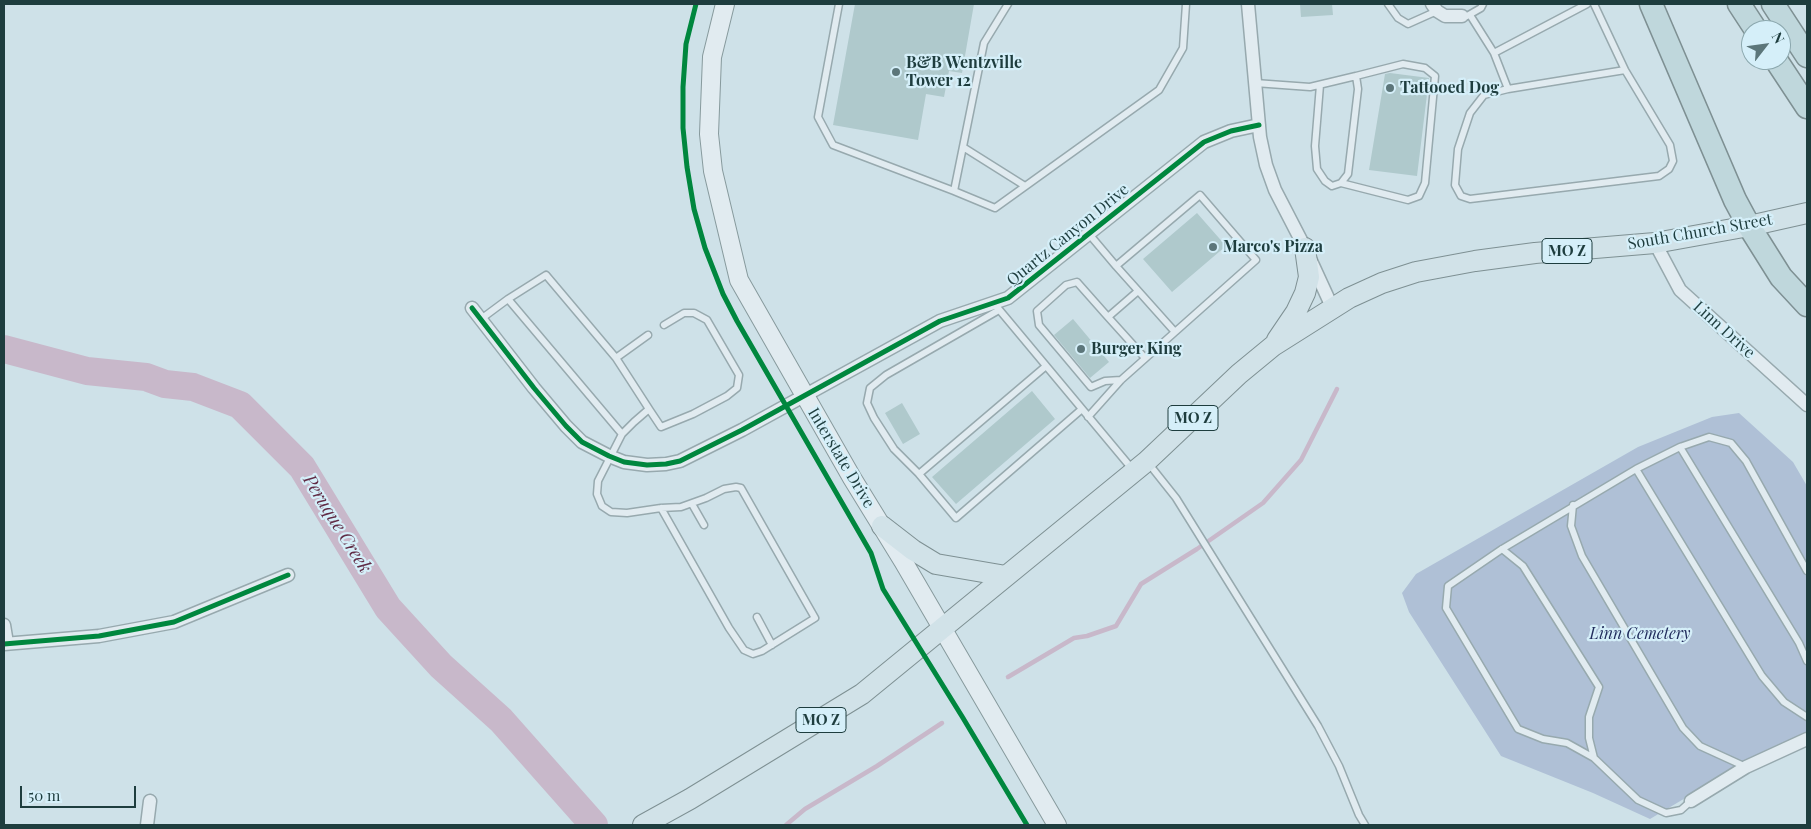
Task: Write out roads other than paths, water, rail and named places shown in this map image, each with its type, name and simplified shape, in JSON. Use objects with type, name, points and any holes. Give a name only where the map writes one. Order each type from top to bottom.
[{"type":"highway","points":[[1651,4],[1735,200],[1748,226],[1780,277],[1807,305]]},
{"type":"highway","points":[[1739,4],[1749,20]]},
{"type":"highway","points":[[1773,4],[1807,56]]},
{"type":"highway","points":[[1783,70],[1807,107]]},
{"type":"main road","name":"Interstate Drive","points":[[725,4],[712,57],[709,134],[713,171],[739,280],[804,395],[1057,825]]},
{"type":"main road","name":"South Church Street","points":[[1140,466],[1239,374],[1274,346],[1349,298],[1382,283],[1416,272],[1474,261],[1535,253],[1655,243],[1748,226],[1807,212]]},
{"type":"main road","points":[[1274,346],[1296,312],[1305,293],[1308,277],[1305,248]]},
{"type":"main road","name":"MO Z","points":[[643,825],[690,799],[862,694],[1140,466]]},
{"type":"main road","points":[[882,526],[913,550],[936,564],[1006,576]]},
{"type":"street","points":[[1248,4],[1259,124],[1266,165],[1333,309]]},
{"type":"street","points":[[1434,7],[1445,16],[1466,16]]},
{"type":"street","name":"Quartz Canyon Drive","points":[[472,308],[534,388],[582,442],[624,462],[647,465],[680,461],[742,430],[940,321],[996,307],[1204,142],[1231,131],[1259,124]]},
{"type":"street","name":"Linn Drive","points":[[1655,243],[1680,290],[1807,405]]},
{"type":"street","points":[[4,625],[5,643],[99,636],[174,622],[288,575]]},
{"type":"street","points":[[1692,801],[1746,766],[1807,739]]},
{"type":"street","points":[[147,825],[150,801]]},
{"type":"lane","points":[[839,4],[818,117],[833,144],[995,208],[1159,90],[1182,48],[1186,4]]},
{"type":"lane","points":[[954,191],[984,44],[1008,4]]},
{"type":"lane","points":[[1388,4],[1398,18],[1408,24],[1434,7]]},
{"type":"lane","points":[[1490,4],[1482,6],[1466,16],[1494,53],[1508,89]]},
{"type":"lane","points":[[1494,53],[1587,4]]},
{"type":"lane","points":[[1594,4],[1625,70],[1670,145],[1673,161],[1669,170],[1659,176],[1470,199],[1461,196],[1455,185],[1458,149],[1470,113],[1484,95],[1508,89],[1625,70]]},
{"type":"lane","points":[[1255,83],[1310,87],[1404,64],[1426,68],[1435,76],[1425,183],[1419,196],[1408,200],[1341,183],[1332,186],[1325,181],[1317,169],[1315,146],[1320,85]]},
{"type":"lane","points":[[1341,183],[1348,174],[1358,89],[1356,76]]},
{"type":"lane","points":[[963,147],[1025,186]]},
{"type":"lane","points":[[1088,417],[1120,380],[1256,260],[1200,195],[1116,266]]},
{"type":"lane","points":[[1089,234],[1174,332]]},
{"type":"lane","points":[[481,319],[546,275],[616,358],[661,427],[693,414],[727,396],[736,388],[739,375],[707,320],[694,313],[684,313],[664,325]]},
{"type":"lane","points":[[1120,380],[1105,382],[1091,387],[1039,325],[1036,311],[1066,285],[1077,282],[1146,358]]},
{"type":"lane","points":[[1108,317],[1138,291]]},
{"type":"lane","points":[[508,299],[622,434]]},
{"type":"lane","points":[[1082,409],[956,518],[919,474],[894,449],[874,418],[867,403],[870,388],[886,375],[996,307],[1082,409],[1088,417],[1176,498],[1318,726],[1339,766],[1359,816],[1365,825]]},
{"type":"lane","points":[[616,358],[648,336]]},
{"type":"lane","points":[[919,474],[1046,366]]},
{"type":"lane","points":[[649,409],[622,434],[609,456],[598,481],[597,494],[602,506],[611,512],[628,513],[661,508],[682,507],[724,489],[742,488],[815,618],[762,651],[753,654],[744,650],[729,628],[661,508]]},
{"type":"lane","points":[[1692,801],[1681,810],[1666,813],[1638,800],[1594,758],[1567,743],[1543,739],[1518,729],[1446,608],[1448,586],[1502,549],[1636,469],[1680,447],[1709,437],[1731,443],[1746,461],[1807,571]]},
{"type":"lane","points":[[1680,447],[1799,643],[1807,661]]},
{"type":"lane","points":[[1636,469],[1762,676],[1784,702],[1807,716]]},
{"type":"lane","points":[[692,504],[704,525]]},
{"type":"lane","points":[[1573,505],[1571,526],[1582,556],[1683,728],[1700,746],[1746,766]]},
{"type":"lane","points":[[1502,549],[1523,566],[1599,687],[1589,717],[1589,738],[1594,758]]},
{"type":"lane","points":[[757,617],[772,645]]},
{"type":"waterway","name":"Peruque Creek","points":[[4,349],[87,371],[146,377],[165,384],[193,387],[240,405],[302,467],[388,608],[441,666],[501,720],[594,825]]},
{"type":"waterway","points":[[1008,677],[1074,638],[1087,636],[1116,626],[1141,584],[1197,549],[1263,503],[1301,460],[1337,389]]},
{"type":"waterway","points":[[786,825],[805,809],[877,766],[942,723]]},
{"type":"place","name":"B&B Wentzville Tower 12","points":[[896,72]]},
{"type":"place","name":"Tattooed Dog","points":[[1390,88]]},
{"type":"place","name":"Marco's Pizza","points":[[1213,247]]},
{"type":"place","name":"Burger King","points":[[1081,349]]},
{"type":"park label","name":"Linn Cemetery","points":[[1640,634]]}]
